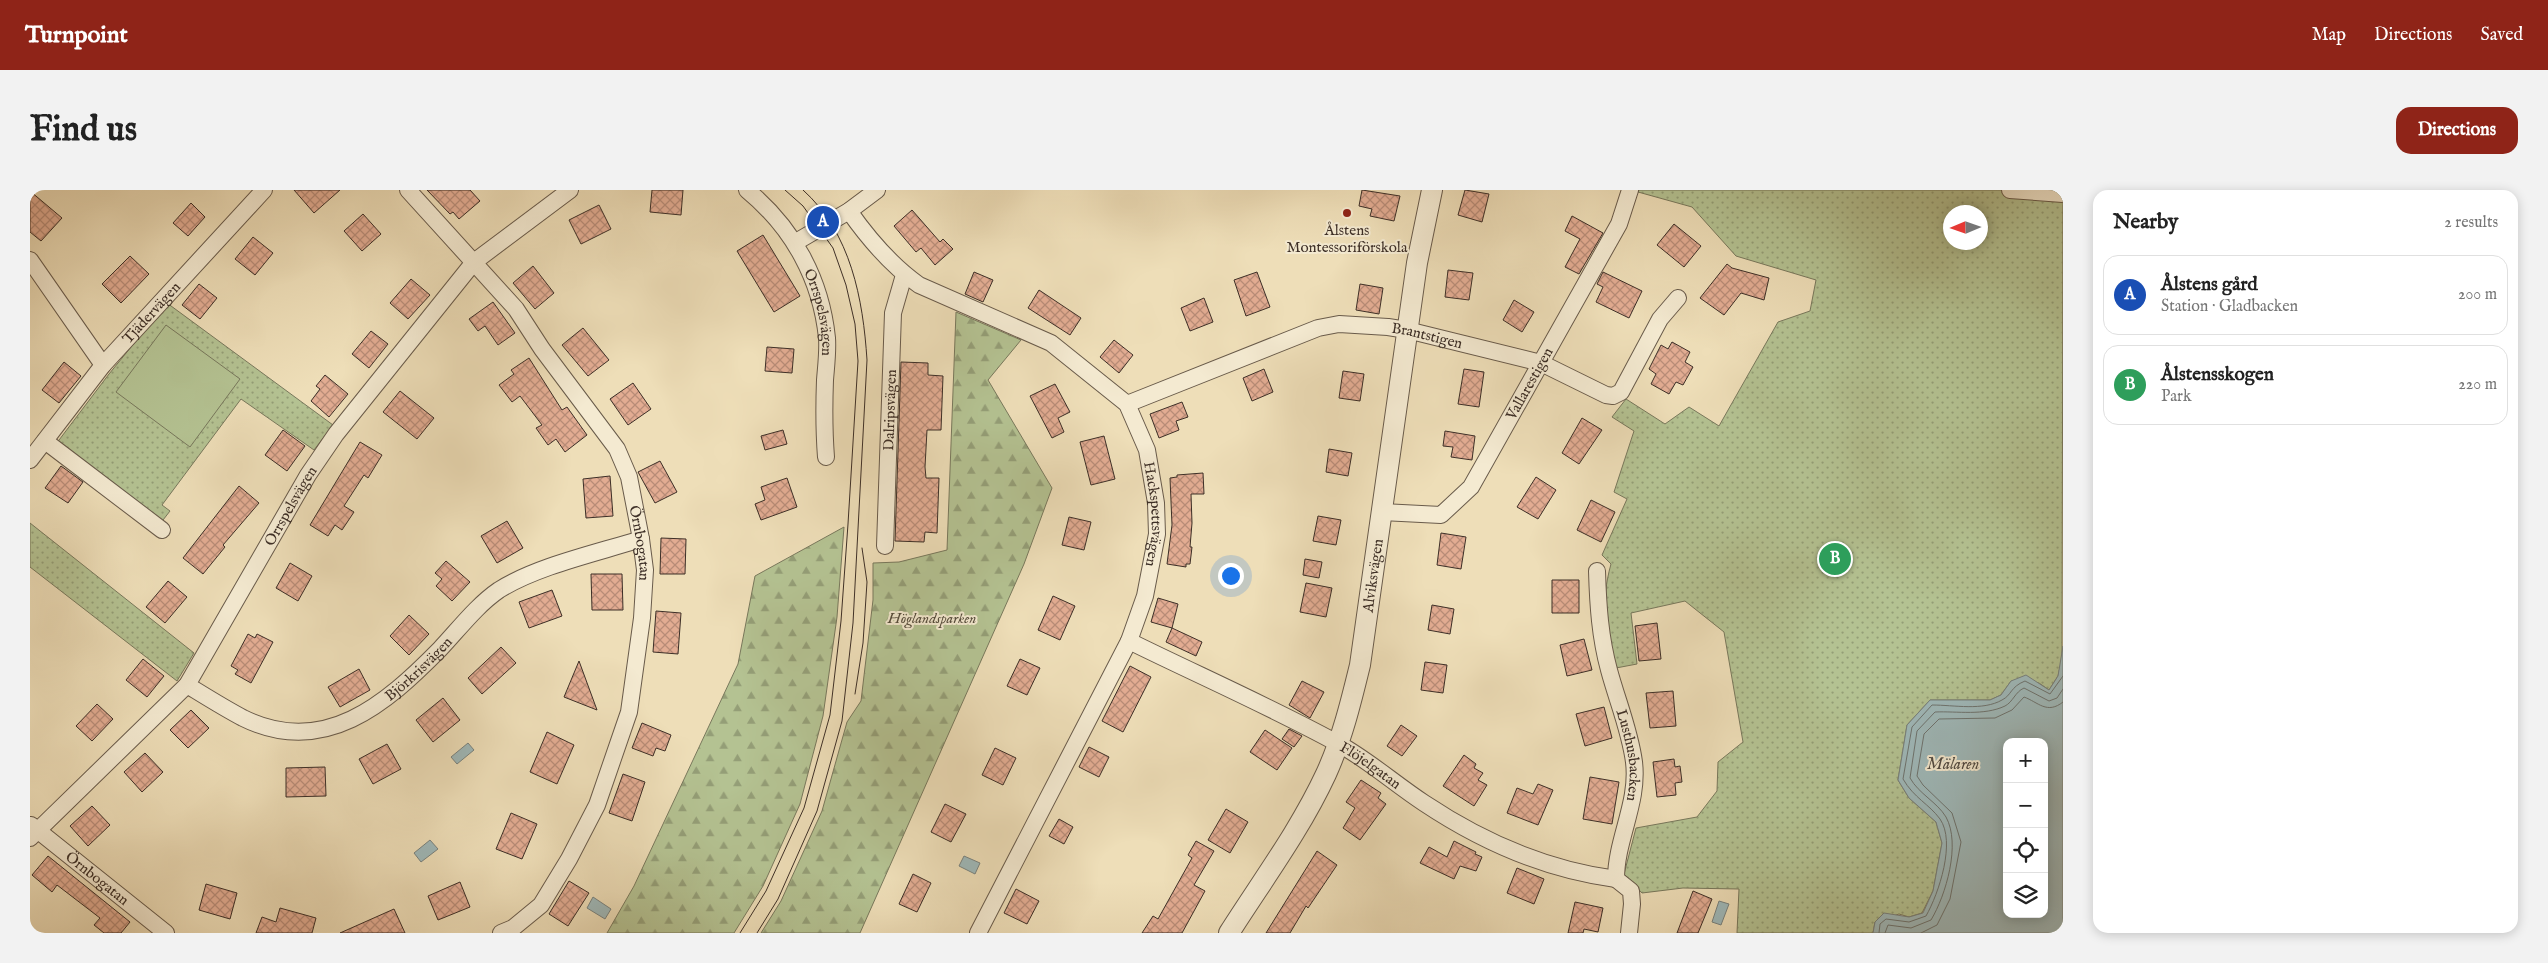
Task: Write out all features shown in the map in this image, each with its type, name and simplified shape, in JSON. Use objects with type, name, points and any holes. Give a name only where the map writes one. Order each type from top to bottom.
[{"type":"street","name":"Tjädervägen","points":[[30,460],[103,365],[264,190]]},
{"type":"street","name":"Örnbogatan","points":[[408,190],[516,309],[542,349],[617,449],[630,477],[645,570],[642,618],[629,712],[596,805],[569,860],[541,905],[512,928],[501,933]]},
{"type":"street","name":"Orrspelsvägen","points":[[33,830],[187,685],[308,475],[336,434],[474,262],[570,190]]},
{"type":"street","name":"Orrspelsvägen","points":[[747,190],[760,201],[796,242],[817,288],[827,339],[824,426],[826,457]]},
{"type":"street","points":[[796,242],[849,211],[877,190]]},
{"type":"street","name":"Alviksvägen","points":[[1231,932],[1302,818],[1326,773],[1348,716],[1360,664],[1417,263],[1432,190]]},
{"type":"street","name":"Vallarestigen","points":[[1382,512],[1441,515],[1471,487],[1619,224],[1630,190]]},
{"type":"street","points":[[2010,190],[2063,194]]},
{"type":"street","name":"Hackspettsvägen","points":[[849,211],[861,228],[904,275],[919,285],[1051,343],[1127,404],[1147,450],[1156,503],[1157,534],[1145,596],[1129,641],[978,933]]},
{"type":"street","points":[[30,260],[103,365]]},
{"type":"street","name":"Dalripsvägen","points":[[885,546],[893,313],[904,275]]},
{"type":"street","name":"Brantstigen","points":[[1127,404],[1318,328],[1339,324],[1407,330],[1541,363],[1613,396],[1621,392],[1660,319],[1678,298]]},
{"type":"street","points":[[45,441],[162,530]]},
{"type":"street","name":"Björkrisvägen","points":[[187,685],[244,718],[276,730],[297,733],[341,725],[364,715],[404,686],[498,591],[526,576],[641,539]]},
{"type":"street","name":"Lusthusbacken","points":[[1597,571],[1598,625],[1634,762],[1635,786],[1631,811],[1616,866],[1616,879]]},
{"type":"street","name":"Flöjelgatan","points":[[1129,641],[1338,743],[1426,804],[1487,839],[1534,859],[1591,876],[1616,879]]},
{"type":"street","name":"Örnbogatan","points":[[33,830],[166,933]]},
{"type":"street","points":[[1616,879],[1630,891],[1632,904],[1629,933]]},
{"type":"green space","points":[[1639,190],[2063,190],[2062,659],[2058,676],[2049,690],[2039,683],[2011,681],[2001,695],[1990,700],[1930,700],[1907,725],[1898,780],[1909,798],[1936,822],[1942,843],[1933,891],[1922,913],[1909,917],[1899,914],[1875,922],[1873,933],[1737,933],[1739,889],[1683,888],[1642,893],[1624,874],[1636,828],[1697,817],[1717,791],[1718,762],[1743,742],[1724,632],[1685,601],[1631,613],[1637,664],[1616,668],[1609,641],[1605,604],[1611,564],[1602,555],[1627,499],[1614,492],[1634,431],[1612,417],[1626,399],[1665,424],[1689,407],[1719,426],[1778,322],[1810,311],[1816,280],[1736,256],[1692,207],[1638,192]]},
{"type":"green space","points":[[167,303],[333,425],[314,450],[241,399],[162,505],[170,511],[156,529],[53,448],[109,374]]},
{"type":"green space","name":"Höglandsparken","points":[[956,312],[1021,340],[988,380],[1052,488],[1024,564],[860,933],[761,933],[781,901],[822,811],[847,722],[861,701],[873,600],[873,563],[899,562],[947,550]]},
{"type":"green space","points":[[166,325],[240,379],[190,447],[116,392]]},
{"type":"green space","points":[[30,523],[194,653],[177,681],[30,567]]},
{"type":"green space","points":[[844,527],[837,617],[823,716],[800,804],[763,886],[734,933],[607,933],[634,886],[738,664],[755,576]]},
{"type":"water","name":"Mälaren","points":[[2063,646],[2063,933],[1873,933],[1875,922],[1884,913],[1909,917],[1923,913],[1933,891],[1942,843],[1936,822],[1909,798],[1898,780],[1907,725],[1930,700],[1990,700],[2001,695],[2011,681],[2026,675],[2049,690],[2058,676]]},
{"type":"water","points":[[468,743],[474,750],[457,764],[451,757]]},
{"type":"water","points":[[430,840],[438,849],[421,862],[414,853]]},
{"type":"water","points":[[964,856],[980,863],[975,874],[959,866]]},
{"type":"water","points":[[593,897],[611,909],[605,919],[587,908]]},
{"type":"water","points":[[1719,901],[1729,904],[1721,925],[1712,922]]},
{"type":"building","points":[[294,190],[340,190],[314,213]]},
{"type":"building","points":[[427,190],[470,190],[480,201],[459,219],[453,212],[450,214]]},
{"type":"building","points":[[652,190],[683,190],[681,215],[650,212]]},
{"type":"building","points":[[1362,190],[1400,196],[1394,221],[1370,216],[1372,209],[1359,206]]},
{"type":"building","points":[[1465,190],[1489,194],[1482,222],[1458,215]]},
{"type":"building","points":[[30,191],[62,218],[41,241],[30,232]]},
{"type":"building","points":[[191,203],[205,217],[188,236],[173,223]]},
{"type":"building","points":[[599,205],[611,229],[581,244],[569,220]]},
{"type":"building","points":[[912,210],[940,242],[943,239],[953,249],[935,265],[921,248],[916,252],[894,226]]},
{"type":"building","points":[[363,214],[381,234],[362,251],[344,231]]},
{"type":"building","points":[[1572,216],[1603,233],[1579,274],[1565,267],[1580,239],[1565,231]]},
{"type":"building","points":[[1674,224],[1701,246],[1684,267],[1657,245]]},
{"type":"building","points":[[763,235],[800,296],[774,312],[737,251]]},
{"type":"building","points":[[253,237],[273,253],[255,275],[235,259]]},
{"type":"building","points":[[130,256],[149,274],[121,303],[102,284]]},
{"type":"building","points":[[1727,264],[1732,268],[1769,278],[1764,300],[1741,293],[1724,315],[1700,298]]},
{"type":"building","points":[[533,266],[554,293],[535,309],[513,283]]},
{"type":"building","points":[[1448,270],[1473,273],[1469,300],[1445,297]]},
{"type":"building","points":[[974,272],[993,280],[983,302],[965,294]]},
{"type":"building","points":[[1257,272],[1270,307],[1246,316],[1234,280]]},
{"type":"building","points":[[1603,272],[1642,291],[1629,318],[1596,302],[1603,287],[1597,284]]},
{"type":"building","points":[[411,279],[430,295],[408,319],[390,303]]},
{"type":"building","points":[[199,284],[217,298],[200,319],[182,305]]},
{"type":"building","points":[[1360,284],[1383,288],[1379,314],[1356,310]]},
{"type":"building","points":[[1039,290],[1081,318],[1070,335],[1028,308]]},
{"type":"building","points":[[1204,298],[1213,322],[1190,331],[1181,308]]},
{"type":"building","points":[[1514,300],[1534,312],[1522,332],[1503,320]]},
{"type":"building","points":[[493,302],[515,333],[498,345],[485,326],[478,331],[469,319]]},
{"type":"building","points":[[583,328],[609,360],[588,376],[562,345]]},
{"type":"building","points":[[371,331],[388,344],[369,368],[352,354]]},
{"type":"building","points":[[1114,340],[1133,355],[1119,373],[1100,357]]},
{"type":"building","points":[[1672,342],[1690,352],[1685,362],[1693,367],[1683,385],[1676,382],[1669,394],[1651,384],[1656,374],[1649,369],[1661,345],[1668,349]]},
{"type":"building","points":[[767,347],[794,349],[792,373],[765,371]]},
{"type":"building","points":[[529,358],[562,410],[567,407],[587,435],[565,452],[556,439],[548,445],[536,428],[542,425],[520,396],[512,402],[499,385],[514,374],[511,370]]},
{"type":"building","points":[[64,362],[81,376],[59,403],[42,390]]},
{"type":"building","points":[[901,362],[928,363],[928,375],[943,376],[941,430],[927,430],[925,467],[926,478],[939,478],[937,533],[925,532],[924,542],[895,541]]},
{"type":"building","points":[[1264,369],[1273,392],[1252,401],[1243,378]]},
{"type":"building","points":[[1464,369],[1484,372],[1479,407],[1458,404]]},
{"type":"building","points":[[1343,371],[1364,374],[1360,401],[1339,398]]},
{"type":"building","points":[[325,375],[348,394],[329,417],[311,401],[320,389],[316,386]]},
{"type":"building","points":[[633,383],[651,409],[628,425],[610,399]]},
{"type":"building","points":[[1055,384],[1070,412],[1058,418],[1064,432],[1052,438],[1030,396]]},
{"type":"building","points":[[400,391],[434,418],[417,439],[383,412]]},
{"type":"building","points":[[1182,402],[1188,417],[1176,421],[1179,430],[1159,438],[1150,414]]},
{"type":"building","points":[[1582,418],[1602,430],[1579,464],[1562,453]]},
{"type":"building","points":[[283,430],[305,446],[287,471],[265,455]]},
{"type":"building","points":[[783,430],[787,444],[765,450],[761,436]]},
{"type":"building","points":[[1445,431],[1475,436],[1472,460],[1451,457],[1453,447],[1443,446]]},
{"type":"building","points":[[1104,436],[1115,479],[1091,485],[1080,442]]},
{"type":"building","points":[[360,442],[382,455],[368,478],[364,475],[344,506],[354,512],[342,530],[335,525],[328,536],[310,525]]},
{"type":"building","points":[[1329,449],[1352,453],[1348,476],[1326,472]]},
{"type":"building","points":[[660,461],[677,492],[655,503],[638,472]]},
{"type":"building","points":[[61,466],[83,482],[68,503],[45,488]]},
{"type":"building","points":[[1203,473],[1204,494],[1191,494],[1192,523],[1190,547],[1192,547],[1190,564],[1186,564],[1186,567],[1167,564],[1172,525],[1170,478],[1177,477],[1177,475]]},
{"type":"building","points":[[610,476],[613,516],[586,518],[583,479]]},
{"type":"building","points":[[1536,477],[1556,490],[1538,519],[1517,507]]},
{"type":"building","points":[[787,478],[797,507],[761,520],[755,504],[765,500],[761,487]]},
{"type":"building","points":[[239,486],[259,503],[223,545],[225,547],[203,574],[183,558]]},
{"type":"building","points":[[1591,500],[1615,512],[1601,542],[1577,530]]},
{"type":"building","points":[[1318,516],[1341,520],[1336,545],[1313,541]]},
{"type":"building","points":[[1069,517],[1091,522],[1084,550],[1062,545]]},
{"type":"building","points":[[507,521],[523,548],[497,563],[481,536]]},
{"type":"building","points":[[1441,533],[1466,537],[1461,569],[1437,565]]},
{"type":"building","points":[[661,538],[686,539],[685,574],[660,574]]},
{"type":"building","points":[[1305,559],[1322,562],[1319,578],[1303,575]]},
{"type":"building","points":[[446,561],[470,582],[452,601],[436,586],[442,579],[435,573]]},
{"type":"building","points":[[290,563],[312,576],[298,601],[276,588]]},
{"type":"building","points":[[591,574],[622,574],[623,610],[592,610]]},
{"type":"building","points":[[1552,580],[1579,580],[1579,613],[1552,613]]},
{"type":"building","points":[[168,581],[187,597],[165,623],[146,607]]},
{"type":"building","points":[[1306,583],[1332,588],[1326,617],[1300,612]]},
{"type":"building","points":[[552,590],[562,616],[529,628],[519,602]]},
{"type":"building","points":[[1053,596],[1075,606],[1060,640],[1038,630]]},
{"type":"building","points":[[1158,598],[1178,604],[1172,628],[1151,622]]},
{"type":"building","points":[[1432,605],[1454,609],[1450,634],[1428,630]]},
{"type":"building","points":[[656,611],[681,613],[678,654],[653,652]]},
{"type":"building","points":[[409,615],[429,634],[409,655],[390,636]]},
{"type":"building","points":[[1657,623],[1661,659],[1639,661],[1635,626]]},
{"type":"building","points":[[1172,628],[1202,642],[1196,656],[1166,642]]},
{"type":"building","points":[[248,634],[255,638],[257,634],[273,642],[251,683],[235,674],[238,670],[231,666]]},
{"type":"building","points":[[1584,639],[1592,670],[1567,676],[1560,645]]},
{"type":"building","points":[[501,647],[516,663],[482,694],[468,678]]},
{"type":"building","points":[[143,659],[164,676],[147,697],[126,680]]},
{"type":"building","points":[[1020,659],[1040,668],[1027,695],[1007,686]]},
{"type":"building","points":[[579,661],[597,710],[564,697]]},
{"type":"building","points":[[1425,662],[1447,665],[1443,693],[1421,690]]},
{"type":"building","points":[[1130,666],[1151,677],[1123,732],[1102,721]]},
{"type":"building","points":[[359,669],[370,690],[340,707],[328,687]]},
{"type":"building","points":[[1302,681],[1324,692],[1310,718],[1289,705]]},
{"type":"building","points":[[1673,691],[1676,726],[1650,728],[1646,693]]},
{"type":"building","points":[[443,698],[460,720],[433,742],[416,720]]},
{"type":"building","points":[[97,704],[113,719],[92,741],[76,726]]},
{"type":"building","points":[[1604,707],[1612,738],[1585,746],[1576,714]]},
{"type":"building","points":[[191,710],[209,728],[188,748],[170,730]]},
{"type":"building","points":[[642,723],[671,735],[665,751],[656,748],[653,756],[632,748]]},
{"type":"building","points":[[1401,725],[1417,736],[1402,756],[1387,746]]},
{"type":"building","points":[[1289,729],[1302,736],[1294,747],[1282,739]]},
{"type":"building","points":[[1265,730],[1292,748],[1277,770],[1250,752]]},
{"type":"building","points":[[547,732],[574,745],[557,784],[530,772]]},
{"type":"building","points":[[387,744],[401,769],[373,784],[359,759]]},
{"type":"building","points":[[1089,747],[1109,757],[1099,777],[1079,767]]},
{"type":"building","points":[[995,748],[1016,758],[1003,785],[982,775]]},
{"type":"building","points":[[145,753],[163,772],[142,792],[124,772]]},
{"type":"building","points":[[1464,755],[1476,764],[1474,768],[1483,773],[1478,780],[1487,785],[1474,806],[1443,786]]},
{"type":"building","points":[[1674,759],[1675,767],[1680,766],[1682,782],[1675,783],[1676,795],[1657,797],[1653,762]]},
{"type":"building","points":[[325,767],[326,796],[286,797],[286,768]]},
{"type":"building","points":[[623,774],[645,782],[632,821],[609,813]]},
{"type":"building","points":[[1590,777],[1619,782],[1612,824],[1583,819]]},
{"type":"building","points":[[1361,780],[1381,793],[1378,798],[1386,804],[1360,840],[1343,828],[1355,808],[1346,802]]},
{"type":"building","points":[[1538,784],[1553,790],[1538,825],[1507,813],[1517,788],[1533,794]]},
{"type":"building","points":[[945,804],[966,814],[951,842],[931,832]]},
{"type":"building","points":[[92,806],[110,825],[88,846],[70,826]]},
{"type":"building","points":[[1226,809],[1248,822],[1230,853],[1208,840]]},
{"type":"building","points":[[511,813],[537,824],[522,859],[496,849]]},
{"type":"building","points":[[1059,819],[1073,827],[1064,844],[1049,836]]},
{"type":"building","points":[[1196,841],[1214,851],[1194,885],[1205,891],[1182,933],[1142,933],[1153,916],[1158,919],[1192,858],[1188,855]]},
{"type":"building","points":[[1454,841],[1482,857],[1476,871],[1460,866],[1454,879],[1420,863],[1429,847],[1447,857]]},
{"type":"building","points":[[1317,851],[1337,865],[1308,908],[1306,906],[1290,933],[1266,933]]},
{"type":"building","points":[[48,856],[130,922],[121,933],[104,933],[94,925],[100,918],[57,885],[52,892],[32,875]]},
{"type":"building","points":[[1517,868],[1544,879],[1534,904],[1507,893]]},
{"type":"building","points":[[913,874],[931,883],[917,912],[899,904]]},
{"type":"building","points":[[569,881],[589,893],[568,926],[549,914]]},
{"type":"building","points":[[460,882],[470,907],[438,920],[428,896]]},
{"type":"building","points":[[206,884],[237,893],[230,919],[199,910]]},
{"type":"building","points":[[1016,889],[1039,901],[1027,924],[1004,913]]},
{"type":"building","points":[[1693,891],[1712,899],[1698,933],[1677,933]]},
{"type":"building","points":[[1575,902],[1603,908],[1598,932],[1584,929],[1583,933],[1568,933]]},
{"type":"building","points":[[280,908],[316,918],[312,933],[256,933],[262,917],[276,922]]},
{"type":"building","points":[[394,909],[405,933],[340,933]]},
{"type":"tram line","points":[[740,933],[766,891],[804,808],[830,715],[841,621],[858,361],[855,324],[846,285],[833,248],[803,206],[785,190]]},
{"type":"tram line","points":[[757,933],[778,899],[817,811],[842,721],[853,623],[867,360],[865,337],[858,291],[843,247],[833,226],[803,190]]},
{"type":"tram line","points":[[855,694],[863,643],[867,582],[862,548]]},
{"type":"place","name":"Ålstens Montessoriförskola","points":[[1347,213]]},
{"type":"place","name":"Ålstens gård","points":[[823,222]]},
{"type":"place","name":"Ålstensskogen","points":[[1835,559]]}]
